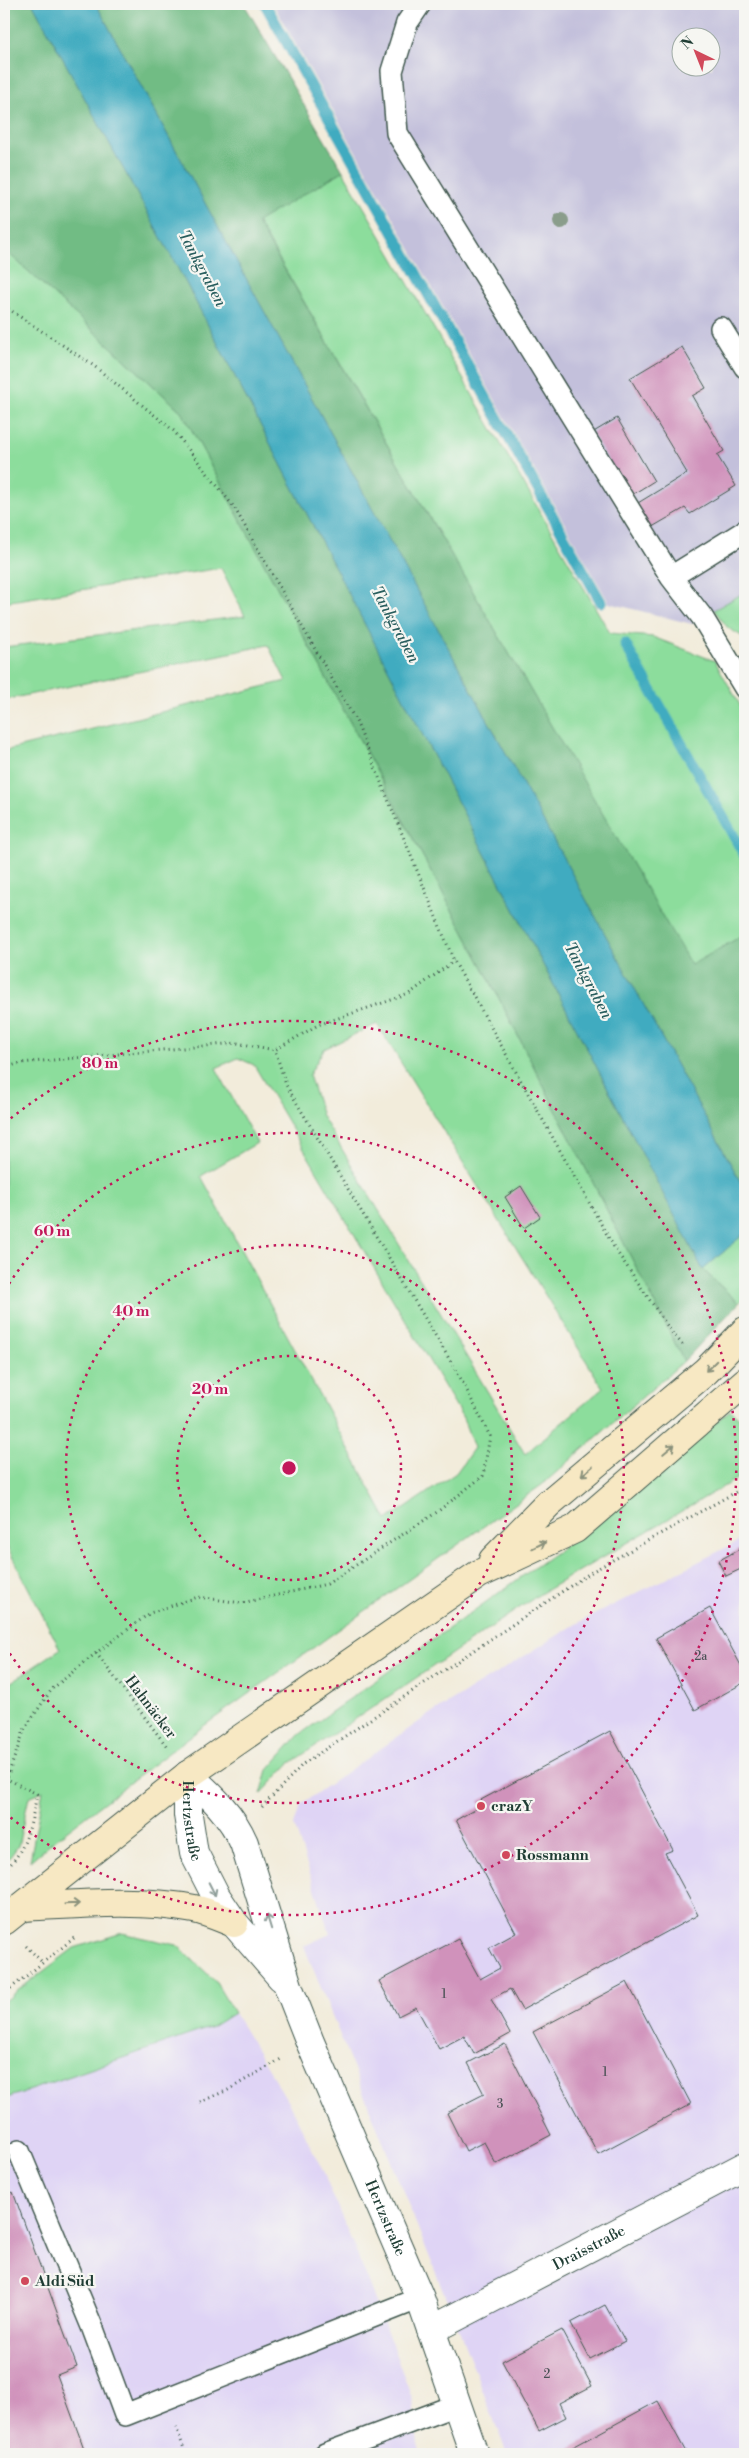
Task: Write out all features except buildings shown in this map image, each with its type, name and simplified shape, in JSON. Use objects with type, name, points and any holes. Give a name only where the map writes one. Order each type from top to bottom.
[{"type":"main road","points":[[479,1574],[549,1503],[706,1371],[745,1331]]},
{"type":"main road","points":[[14,1914],[188,1775],[479,1574],[574,1528],[745,1382]]},
{"type":"main road","points":[[14,1914],[120,1903],[196,1909],[234,1923]]},
{"type":"street","name":"Hertzstraße","points":[[188,1775],[212,1796],[237,1827],[288,1986],[310,2042],[420,2298],[474,2454]]},
{"type":"street","name":"Hertzstraße","points":[[188,1775],[188,1815],[194,1853],[216,1896],[234,1923],[288,1986]]},
{"type":"street","name":"Draisstraße","points":[[431,2330],[745,2166]]},
{"type":"lane","points":[[420,4],[407,23],[392,70],[397,133],[671,577],[702,617],[745,688]]},
{"type":"lane","points":[[721,328],[745,367]]},
{"type":"lane","points":[[671,577],[745,531]]},
{"type":"lane","points":[[19,2151],[93,2329],[125,2415],[420,2298]]},
{"type":"lane","points":[[325,2454],[456,2405]]},
{"type":"path","points":[[4,306],[94,366],[174,431],[234,507],[356,721],[454,961],[615,1249],[673,1334],[706,1371]]},
{"type":"path","points":[[4,1068],[21,1063],[237,1043],[275,1050],[318,1025],[409,994],[454,961]]},
{"type":"path","points":[[4,1786],[25,1728],[52,1689],[150,1613],[198,1598],[242,1604],[327,1584],[437,1512],[482,1476],[490,1436],[460,1377],[286,1085],[275,1050]]},
{"type":"path","points":[[237,1827],[263,1806],[303,1764],[593,1571],[745,1487]]},
{"type":"path","name":"Hahnäcker","points":[[96,1653],[188,1775]]},
{"type":"path","points":[[4,1871],[15,1861],[28,1836],[37,1794],[7,1779]]},
{"type":"path","points":[[4,1996],[42,1962],[120,1903]]},
{"type":"path","points":[[200,2102],[228,2090],[310,2042]]},
{"type":"shaded area","points":[[273,4],[745,4],[745,592],[692,624],[609,603]]},
{"type":"shaded area","points":[[745,1538],[745,2454],[507,2454],[304,1946],[330,1934],[294,1825],[301,1804],[426,1717],[576,1624]]},
{"type":"shaded area","points":[[234,2013],[289,2103],[322,2169],[365,2274],[413,2400],[418,2445],[421,2454],[4,2454],[4,2099],[212,2027]]},
{"type":"green space","points":[[4,4],[33,4],[186,283],[703,1270],[739,1303],[684,1361],[485,971],[182,412],[4,249]]},
{"type":"green space","points":[[96,4],[244,4],[343,171],[257,222],[691,965],[745,934],[745,1190]]},
{"type":"green space","points":[[343,171],[610,633],[653,637],[715,661],[745,714],[745,934],[691,966],[257,221]]},
{"type":"green space","points":[[4,249],[182,412],[485,971],[684,1361],[543,1484],[205,1725],[52,1842],[30,1861],[43,1791],[29,1797],[18,1846],[4,1865],[4,1687],[60,1649],[4,1541],[4,751],[286,681],[268,645],[4,700],[4,647],[245,616],[221,568],[4,602]],"holes":[[[377,1024],[603,1388],[525,1454],[322,1116],[309,1075],[324,1049]],[[238,1058],[254,1065],[463,1418],[474,1448],[456,1473],[387,1520],[201,1176],[257,1143],[216,1068]]]},
{"type":"green space","points":[[745,592],[745,638],[728,628],[714,610]]},
{"type":"green space","points":[[745,1233],[745,1297],[739,1303],[703,1270]]},
{"type":"green space","points":[[730,1410],[745,1423],[745,1474],[540,1594],[289,1764],[261,1794],[268,1770],[299,1735],[597,1523]]},
{"type":"green space","points":[[122,1933],[177,1945],[215,1981],[234,2013],[212,2027],[4,2099],[4,2001],[74,1948]]},
{"type":"water","name":"Tankgraben","points":[[33,4],[96,4],[745,1190],[745,1233],[703,1270],[186,283]]},
{"type":"waterway","points":[[265,4],[601,602]]},
{"type":"waterway","points":[[625,644],[745,856]]},
{"type":"place","name":"crazY","points":[[481,1806]]},
{"type":"place","name":"Rossmann","points":[[506,1855]]},
{"type":"place","name":"Aldi Süd","points":[[25,2281]]}]
